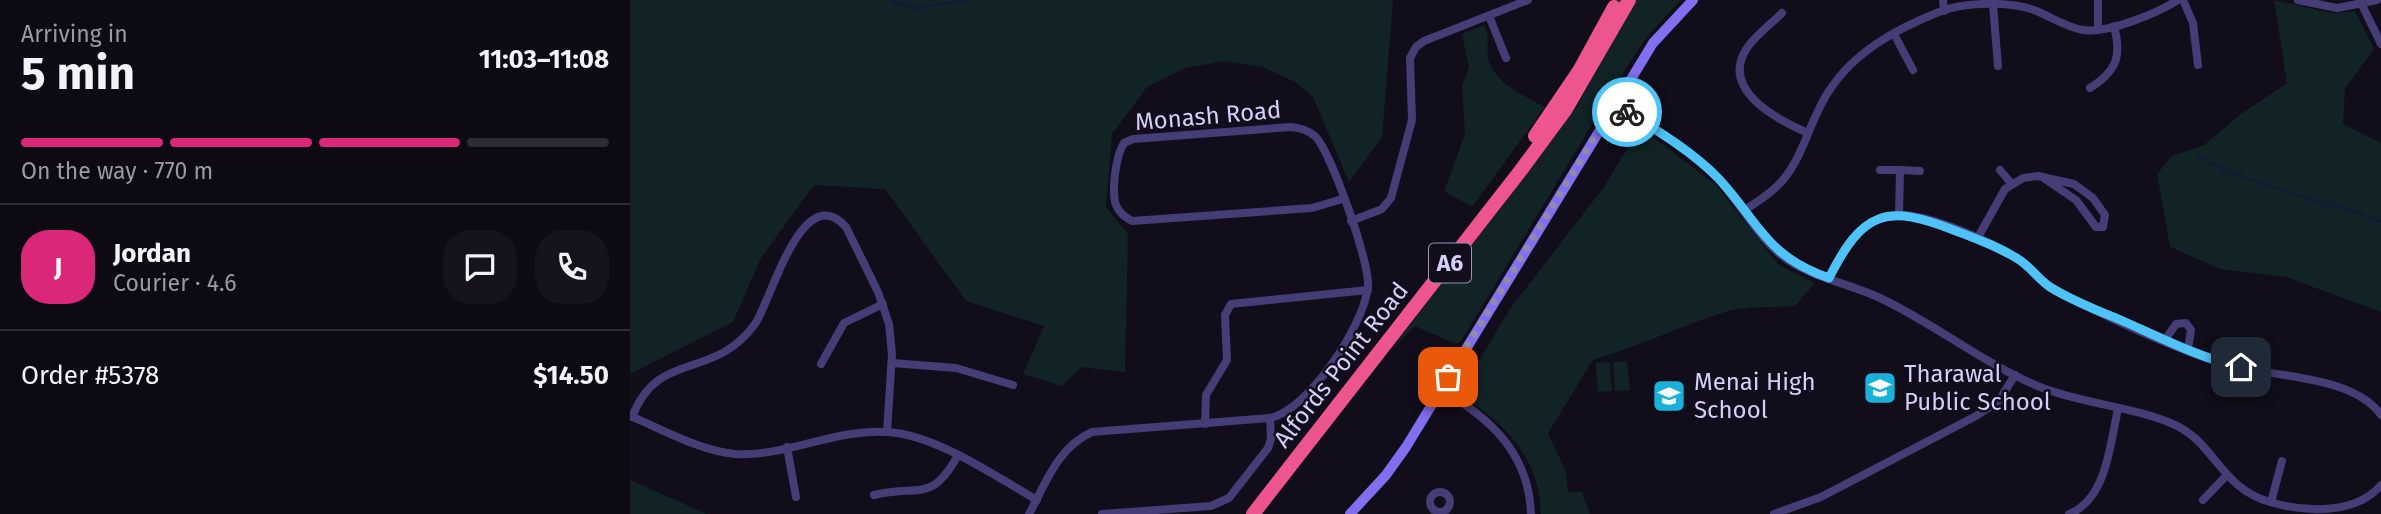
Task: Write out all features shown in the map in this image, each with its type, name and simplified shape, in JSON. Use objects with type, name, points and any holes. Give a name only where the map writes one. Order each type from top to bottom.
[{"type":"highway","name":"Alfords Point Road","points":[[1244,514],[1508,177],[1579,71],[1619,0]]},
{"type":"highway","name":"Alfords Point Road","points":[[1253,514],[1544,140],[1573,98],[1629,0]]},
{"type":"street","points":[[1351,221],[1382,209],[1393,194],[1412,120],[1410,63],[1416,47],[1528,0]]},
{"type":"street","points":[[1350,514],[1386,475],[1441,390],[1618,106],[1653,43],[1693,0]]},
{"type":"street","points":[[1943,0],[1944,11]]},
{"type":"street","points":[[2098,0],[2098,30]]},
{"type":"street","points":[[1745,210],[1782,182],[1839,78],[1864,52],[1894,34],[1944,11],[1993,5],[2026,8],[2075,28],[2098,30],[2154,13],[2180,0],[2193,23],[2198,65]]},
{"type":"street","points":[[2298,0],[2328,8],[2362,5],[2377,0]]},
{"type":"street","points":[[1993,5],[1998,66]]},
{"type":"street","points":[[2362,5],[2381,44]]},
{"type":"street","points":[[1782,13],[1747,48],[1742,60],[1741,76],[1747,90],[1765,111],[1808,133]]},
{"type":"street","points":[[1489,16],[1506,58]]},
{"type":"street","points":[[2090,88],[2109,75],[2118,61],[2114,26]]},
{"type":"street","points":[[1894,34],[1913,70]]},
{"type":"street","points":[[1618,106],[1707,168],[1745,210],[1774,249],[1808,271],[1901,309],[2015,375],[2060,394],[2157,419],[2182,429],[2203,446],[2226,476],[2252,496],[2320,513],[2337,513],[2367,501],[2381,485]]},
{"type":"street","name":"Monash Road","points":[[1029,514],[1059,458],[1086,435],[1104,429],[1270,418],[1292,409],[1315,383],[1356,325],[1368,290],[1366,262],[1351,221],[1320,144],[1314,135],[1301,128],[1133,139],[1124,143],[1119,153],[1115,204],[1121,214],[1132,221],[1312,208],[1342,199]]},
{"type":"street","points":[[1880,170],[1920,171]]},
{"type":"street","points":[[1899,170],[1899,215]]},
{"type":"street","points":[[2000,170],[2011,183]]},
{"type":"street","points":[[1977,239],[2005,189],[2023,178],[2038,176],[2085,190],[2105,215],[2103,227],[2096,227],[2076,200],[2045,179]]},
{"type":"street","points":[[1829,278],[1854,234],[1883,217],[1899,215],[1927,219],[2020,260],[2051,287],[2165,340],[2214,361],[2351,391],[2372,403],[2381,415]]},
{"type":"street","points":[[887,432],[892,363],[890,330],[883,304],[846,228],[835,219],[818,218],[808,225],[788,250],[762,313],[740,341],[717,358],[658,378],[643,394],[631,417],[722,452],[745,454],[860,433],[887,432],[919,438],[1037,500]]},
{"type":"street","points":[[1205,424],[1206,395],[1227,360],[1225,315],[1228,307],[1239,302],[1368,290]]},
{"type":"street","points":[[821,364],[844,323],[883,304]]},
{"type":"street","points":[[2165,340],[2176,324],[2186,323],[2191,330],[2188,349]]},
{"type":"street","points":[[892,363],[956,368],[1013,384]]},
{"type":"street","points":[[1774,514],[1821,497],[1982,413],[1998,402],[2015,375]]},
{"type":"street","points":[[1441,390],[1479,414],[1506,440],[1527,483],[1531,514]]},
{"type":"street","points":[[2076,513],[2098,486],[2118,409]]},
{"type":"street","points":[[1102,514],[1112,511],[1211,506],[1225,501],[1270,444],[1270,418]]},
{"type":"street","points":[[787,447],[796,497]]},
{"type":"street","points":[[874,495],[933,487],[944,479],[957,457]]},
{"type":"street","points":[[2271,502],[2282,461]]},
{"type":"street","points":[[2203,500],[2226,476]]},
{"type":"shaded area","points":[[630,0],[1393,0],[1382,138],[1349,182],[1313,97],[1295,82],[1263,67],[1224,61],[1185,68],[1147,87],[1112,134],[1106,207],[1128,234],[1125,372],[1082,367],[1062,386],[1023,374],[1044,326],[966,301],[885,189],[814,185],[761,258],[733,322],[630,374]]},
{"type":"shaded area","points":[[1635,0],[1681,0],[1647,37],[1630,62],[1461,341],[1456,344],[1415,326],[1390,351],[1578,105]]},
{"type":"shaded area","points":[[2274,0],[2332,13],[2355,11],[2374,49],[2345,89],[2343,124],[2381,143],[2381,312],[2286,277],[2220,269],[2170,247],[2157,174],[2172,156],[2204,145],[2241,114],[2287,83]]},
{"type":"shaded area","points":[[1484,25],[1488,37],[1488,57],[1496,74],[1511,88],[1545,107],[1472,207],[1444,191],[1465,134],[1462,86],[1469,67],[1462,34]]},
{"type":"shaded area","points":[[1640,127],[1716,185],[1779,265],[1815,283],[1795,306],[1725,312],[1593,360],[1548,433],[1566,472],[1568,492],[1582,492],[1590,514],[1541,514],[1534,475],[1517,444],[1505,430],[1460,393],[1509,310],[1604,187]]},
{"type":"shaded area","points":[[1627,361],[1630,390],[1615,391],[1613,362]]},
{"type":"shaded area","points":[[1610,362],[1612,391],[1598,392],[1596,363]]},
{"type":"shaded area","points":[[630,480],[707,514],[630,514]]},
{"type":"waterway","points":[[891,0],[914,8],[968,0]]},
{"type":"waterway","points":[[2199,157],[2243,177],[2381,222]]},
{"type":"way so far","points":[[1448,377],[1612,109],[1627,112]]},
{"type":"place","name":"Tharawal Public School","points":[[1880,388]]},
{"type":"place","name":"Menai High School","points":[[1669,396]]},
{"type":"route","points":[[1627,112],[1707,168],[1745,210],[1774,249],[1808,271],[1829,278],[1854,234],[1883,217],[1914,216],[2006,252],[2020,260],[2051,287],[2087,305],[2214,361],[2241,367]]}]
